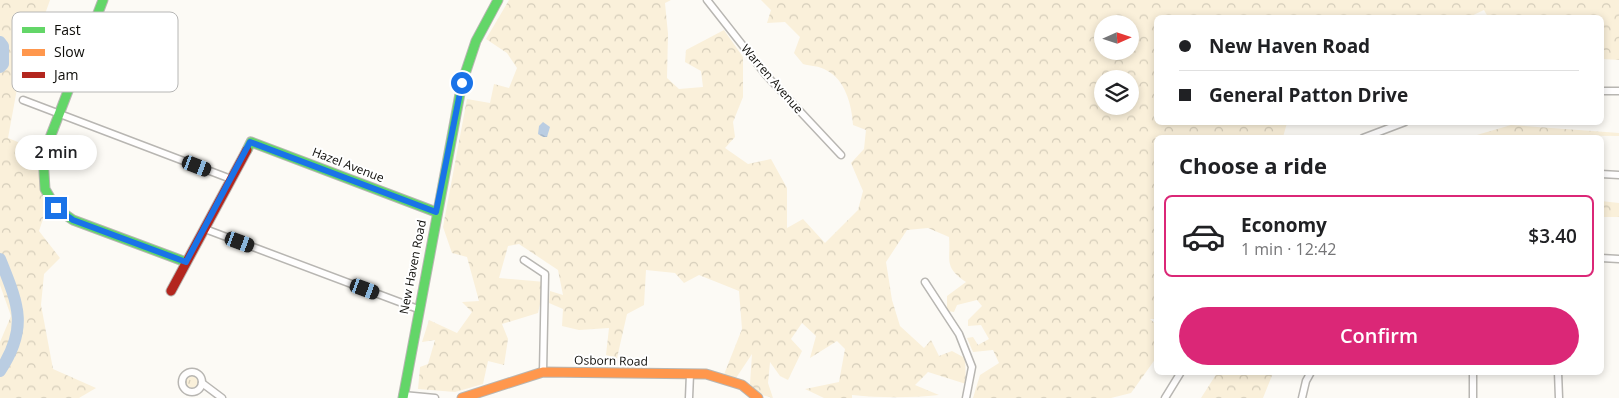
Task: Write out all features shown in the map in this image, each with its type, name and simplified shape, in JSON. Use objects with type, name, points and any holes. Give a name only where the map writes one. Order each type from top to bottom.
[{"type":"street","points":[[98,12],[103,0]]},
{"type":"street","name":"New Haven Road","points":[[403,396],[436,212],[462,83],[476,41],[498,0]]},
{"type":"street","name":"Warren Avenue","points":[[707,0],[766,75],[841,155]]},
{"type":"street","points":[[1604,91],[1619,91]]},
{"type":"street","points":[[67,92],[43,156],[45,189],[56,208],[73,220],[186,262]]},
{"type":"street","points":[[23,100],[231,179],[171,291]]},
{"type":"street","points":[[1371,135],[1397,125]]},
{"type":"street","name":"Hazel Avenue","points":[[231,179],[250,142],[436,212]]},
{"type":"street","points":[[1604,174],[1619,175]]},
{"type":"street","points":[[205,229],[418,309]]},
{"type":"street","points":[[1604,258],[1619,259]]},
{"type":"street","points":[[524,260],[545,274],[543,372]]},
{"type":"street","points":[[925,282],[959,334],[972,366],[966,398]]},
{"type":"street","name":"Osborn Road","points":[[462,398],[543,372],[706,374],[742,386],[758,398]]},
{"type":"street","points":[[689,398],[690,374]]},
{"type":"street","points":[[1165,398],[1179,375]]},
{"type":"street","points":[[1302,398],[1309,375]]},
{"type":"street","points":[[1473,375],[1473,398]]},
{"type":"street","points":[[1558,375],[1559,398]]},
{"type":"street","points":[[202,383],[222,398]]},
{"type":"street","points":[[403,396],[434,398]]},
{"type":"green space","points":[[0,0],[50,0],[46,12],[12,12],[12,92],[16,92],[8,138],[35,149],[45,213],[39,231],[60,258],[44,274],[41,305],[53,369],[96,388],[79,398],[0,398],[0,342],[11,316],[0,285]]},
{"type":"green space","points":[[509,0],[671,0],[665,3],[668,34],[667,78],[679,89],[703,87],[701,71],[685,62],[686,50],[724,30],[743,57],[743,97],[733,122],[735,137],[725,148],[748,164],[771,159],[787,188],[787,228],[803,219],[825,243],[858,210],[863,191],[851,163],[864,149],[866,130],[853,125],[846,93],[833,74],[818,67],[803,64],[794,53],[800,37],[785,22],[767,23],[771,10],[761,0],[1619,0],[1619,60],[1604,59],[1604,15],[1487,15],[1484,10],[1473,15],[1154,15],[1154,125],[1286,125],[1284,135],[1154,135],[1154,319],[1150,319],[1154,322],[1154,361],[1131,393],[1111,398],[973,398],[980,375],[999,363],[993,350],[973,352],[967,338],[973,337],[978,345],[989,339],[981,325],[968,326],[968,320],[982,306],[977,300],[957,305],[954,312],[947,311],[947,296],[966,282],[951,267],[949,237],[928,228],[907,230],[886,262],[892,300],[900,326],[924,348],[931,340],[939,356],[952,351],[965,358],[966,384],[928,372],[915,385],[939,395],[874,397],[852,395],[852,398],[824,398],[805,389],[839,382],[845,349],[837,341],[810,358],[816,336],[802,323],[791,339],[802,351],[788,380],[780,376],[770,362],[768,383],[773,398],[758,394],[750,384],[752,354],[736,378],[723,377],[742,329],[739,291],[699,275],[684,283],[675,273],[646,270],[644,305],[627,314],[617,358],[606,355],[609,328],[579,330],[562,326],[563,309],[549,303],[550,291],[563,295],[558,270],[519,244],[508,246],[499,278],[545,282],[538,313],[502,324],[508,339],[504,365],[488,361],[483,384],[455,392],[418,389],[420,367],[428,364],[435,340],[422,342],[429,320],[457,333],[472,312],[462,302],[479,301],[467,257],[452,253],[443,227],[467,99],[490,103],[494,84],[509,88],[517,68],[507,53],[486,39]]},
{"type":"green space","points":[[1511,125],[1619,133],[1619,136],[1477,135]]},
{"type":"green space","points":[[1604,201],[1619,203],[1619,217],[1604,217]]},
{"type":"green space","points":[[1216,375],[1272,375],[1263,398],[1201,398]]},
{"type":"green space","points":[[194,376],[197,377],[197,387],[190,388],[187,387],[186,380],[187,377]]},
{"type":"water","points":[[543,122],[550,127],[547,137],[538,134],[539,126]]},
{"type":"waterway","points":[[0,42],[3,46],[3,64],[0,67]]},
{"type":"waterway","points":[[0,259],[12,289],[18,315],[15,341],[0,371]]},
{"type":"traffic: fast","points":[[98,12],[103,0]]},
{"type":"traffic: fast","points":[[403,398],[462,83],[476,41],[498,0]]},
{"type":"traffic: fast","points":[[68,92],[43,156],[45,189],[56,208],[73,220],[186,262]]},
{"type":"traffic: fast","points":[[247,150],[251,142],[436,212]]},
{"type":"traffic: slow","points":[[462,398],[543,372],[706,374],[742,385],[758,398]]},
{"type":"traffic: jam","points":[[171,291],[247,150]]},
{"type":"route","points":[[56,208],[73,220],[186,262],[250,142],[436,212],[462,83]]}]
